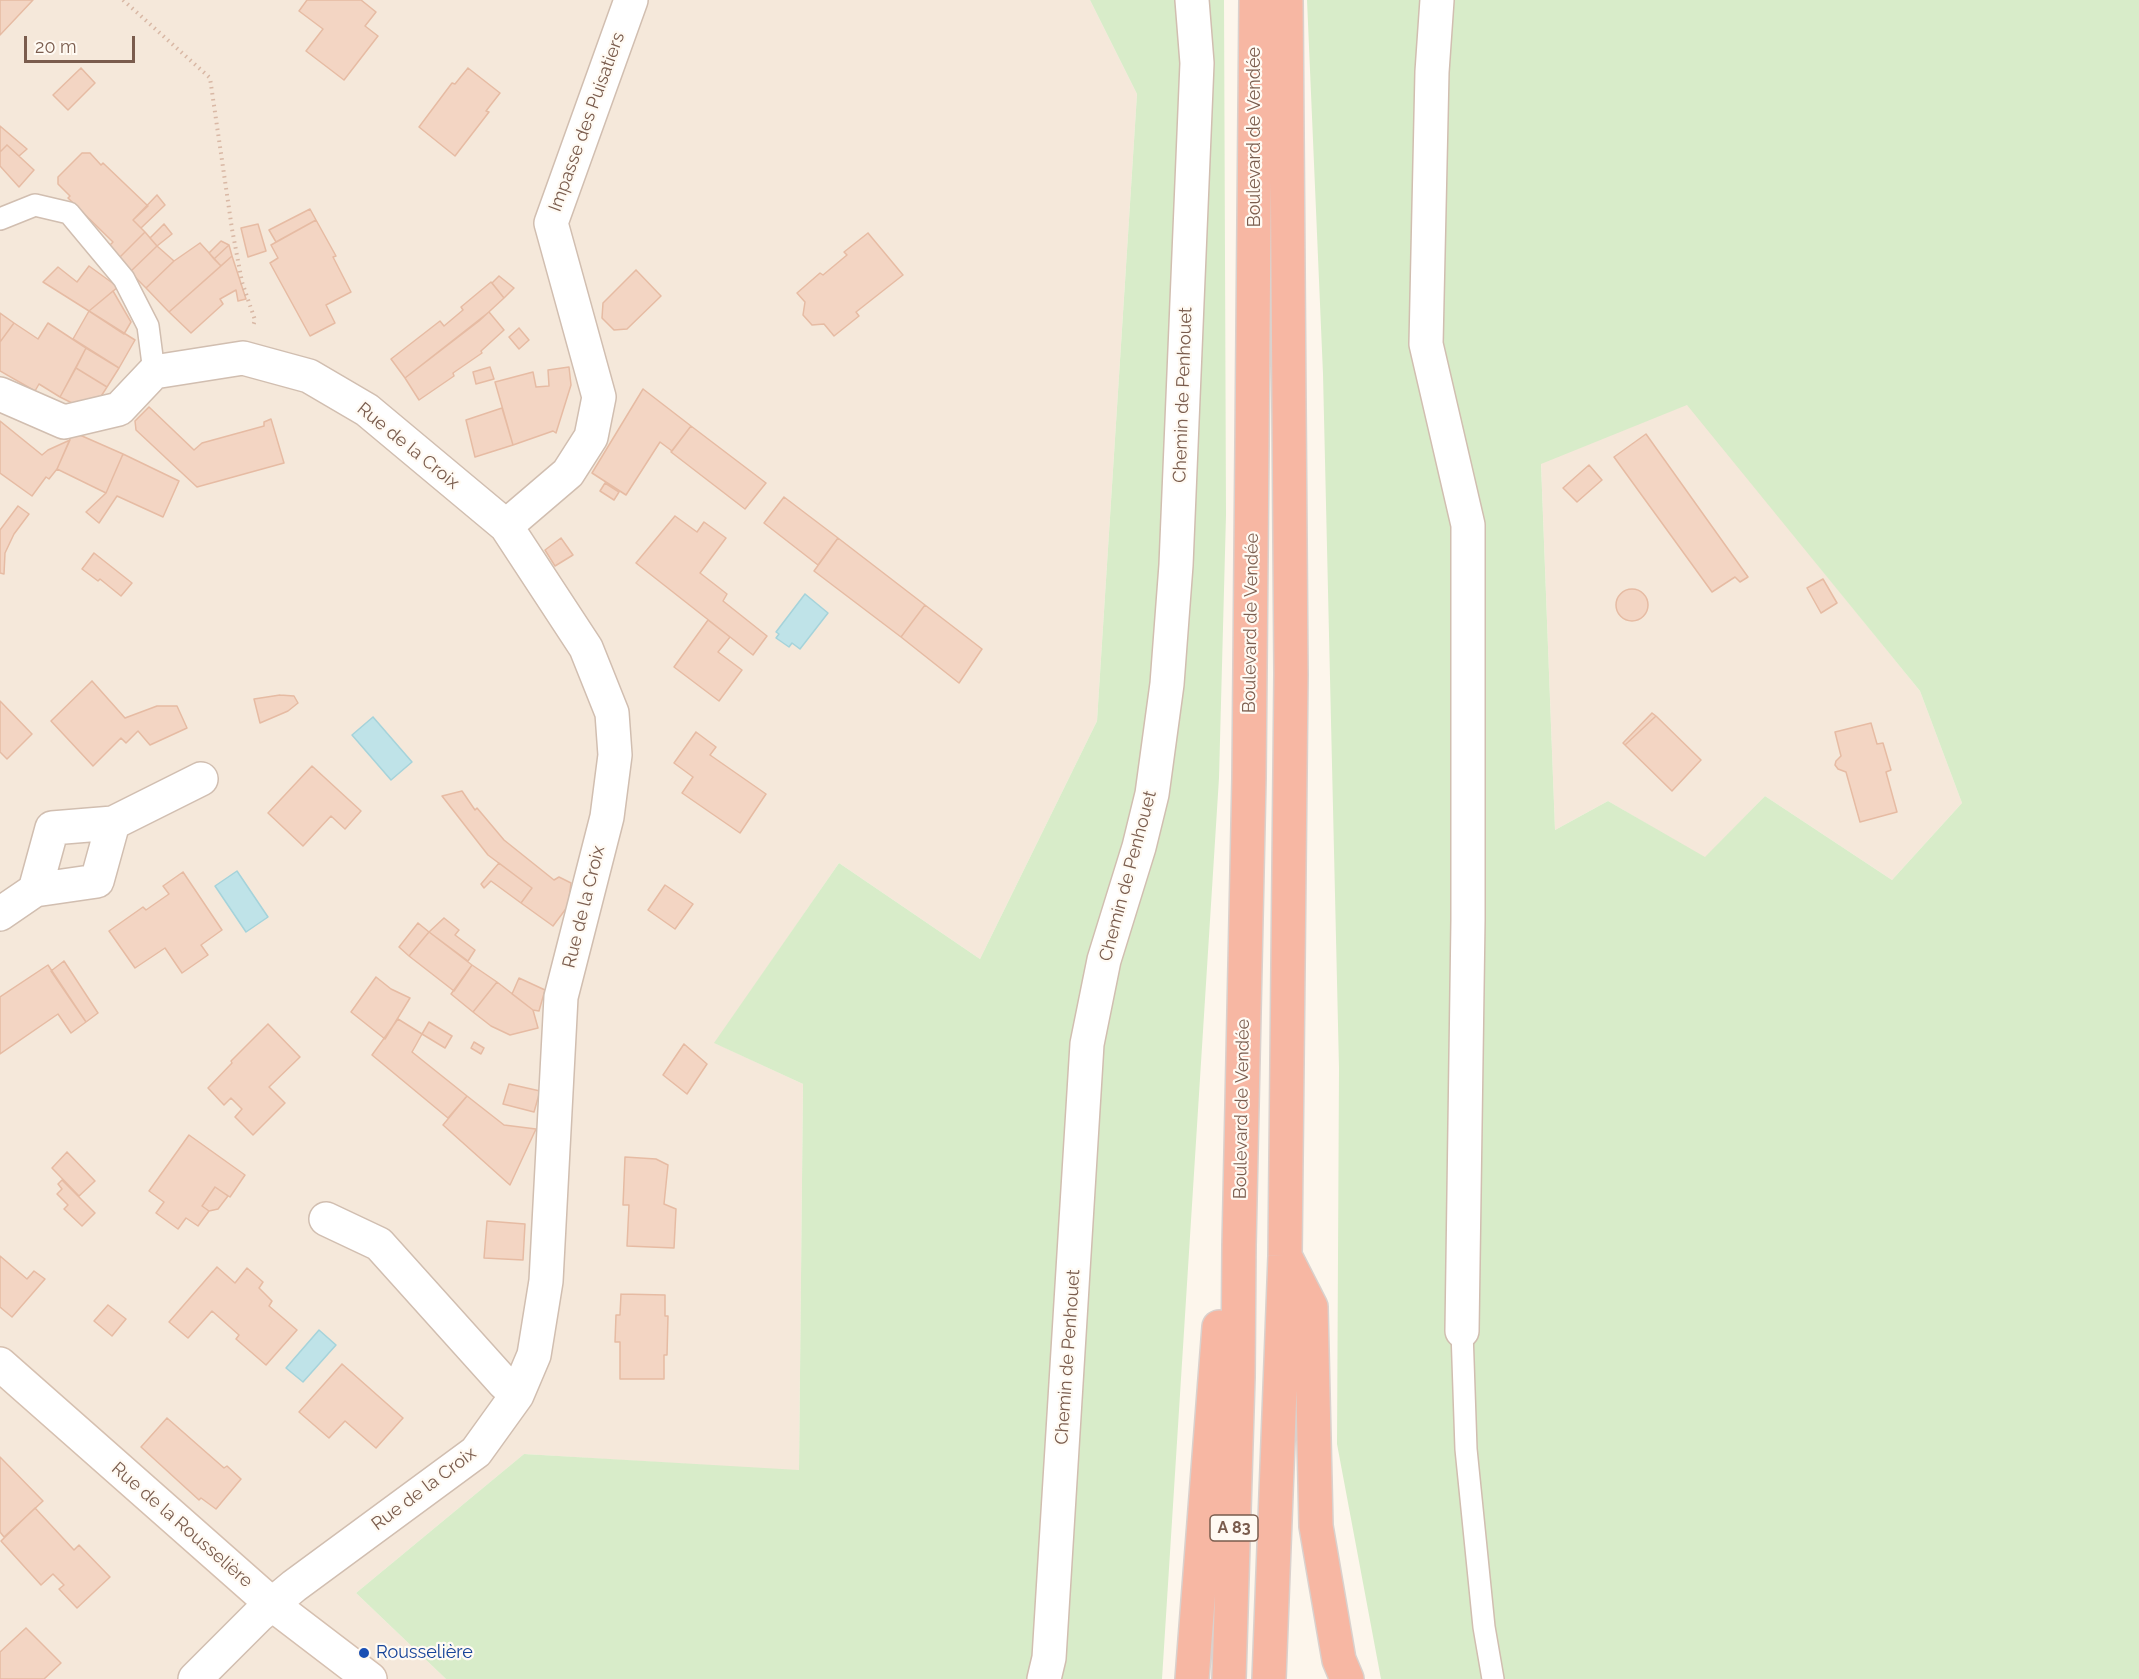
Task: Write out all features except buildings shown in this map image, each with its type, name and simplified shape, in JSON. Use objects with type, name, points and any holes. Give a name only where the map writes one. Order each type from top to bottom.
[{"type":"highway","name":"Boulevard de Vendée","points":[[1229,1679],[1238,1377],[1250,778],[1256,0]]},
{"type":"highway","name":"Boulevard de Vendée","points":[[1269,1679],[1285,1256],[1291,675],[1286,0]]},
{"type":"highway","points":[[1192,1679],[1223,1277],[1239,1246]]},
{"type":"highway","points":[[1285,1256],[1311,1307],[1317,1526],[1339,1660],[1347,1679]]},
{"type":"street","name":"Impasse des Puisatiers","points":[[506,526],[568,473],[591,437],[599,397],[550,223],[631,0]]},
{"type":"street","name":"Chemin de Penhouet","points":[[1044,1679],[1051,1637],[1087,1044],[1104,960],[1139,847],[1152,794],[1167,684],[1176,565],[1197,63],[1192,0]]},
{"type":"street","points":[[1437,0],[1432,72],[1426,344],[1468,525],[1468,920],[1462,1331]]},
{"type":"street","name":"Rue de la Croix","points":[[154,372],[243,358],[309,376],[367,410],[506,526],[586,648],[612,713],[615,755],[607,817],[561,998],[546,1281],[534,1355],[517,1395],[476,1452],[294,1586],[258,1616],[195,1679]]},
{"type":"street","points":[[0,394],[64,422],[119,409],[154,372]]},
{"type":"street","points":[[35,890],[52,828],[112,823],[201,779]]},
{"type":"street","points":[[0,914],[35,890],[97,881],[112,823]]},
{"type":"street","points":[[326,1219],[379,1244],[517,1395]]},
{"type":"street","name":"Rue de la Rousselière","points":[[0,1364],[273,1605],[370,1679]]},
{"type":"lane","points":[[0,219],[35,205],[69,213],[124,279],[148,326],[154,372]]},
{"type":"lane","points":[[1462,1331],[1467,1461],[1484,1627],[1493,1679]]},
{"type":"path","points":[[123,0],[210,78],[242,282],[255,320],[243,358]]},
{"type":"shaded area","points":[[0,0],[1090,0],[1137,94],[1097,721],[980,959],[839,863],[715,1043],[803,1084],[799,1471],[524,1454],[356,1593],[446,1679],[0,1679]]},
{"type":"shaded area","points":[[1688,404],[1920,691],[1962,803],[1892,880],[1765,796],[1705,858],[1608,801],[1555,830],[1541,463]]},
{"type":"green space","points":[[1090,0],[1224,0],[1226,515],[1219,778],[1162,1679],[446,1679],[356,1593],[524,1454],[799,1470],[803,1084],[714,1043],[839,863],[980,959],[1097,721],[1137,94]]},
{"type":"green space","points":[[1307,0],[2139,0],[2139,1679],[1381,1679],[1337,1444],[1339,1068],[1323,374]],"holes":[[[1687,405],[1920,691],[1962,803],[1892,880],[1765,796],[1705,857],[1608,801],[1555,830],[1541,464]]]},
{"type":"water","points":[[805,594],[828,613],[800,649],[792,643],[789,647],[776,638],[779,634],[776,632]]},
{"type":"water","points":[[373,717],[412,762],[391,780],[352,735]]},
{"type":"water","points":[[237,871],[268,917],[246,932],[215,886]]},
{"type":"water","points":[[319,1330],[336,1345],[303,1382],[286,1368]]},
{"type":"place","name":"Rousselière","points":[[364,1653]]}]
